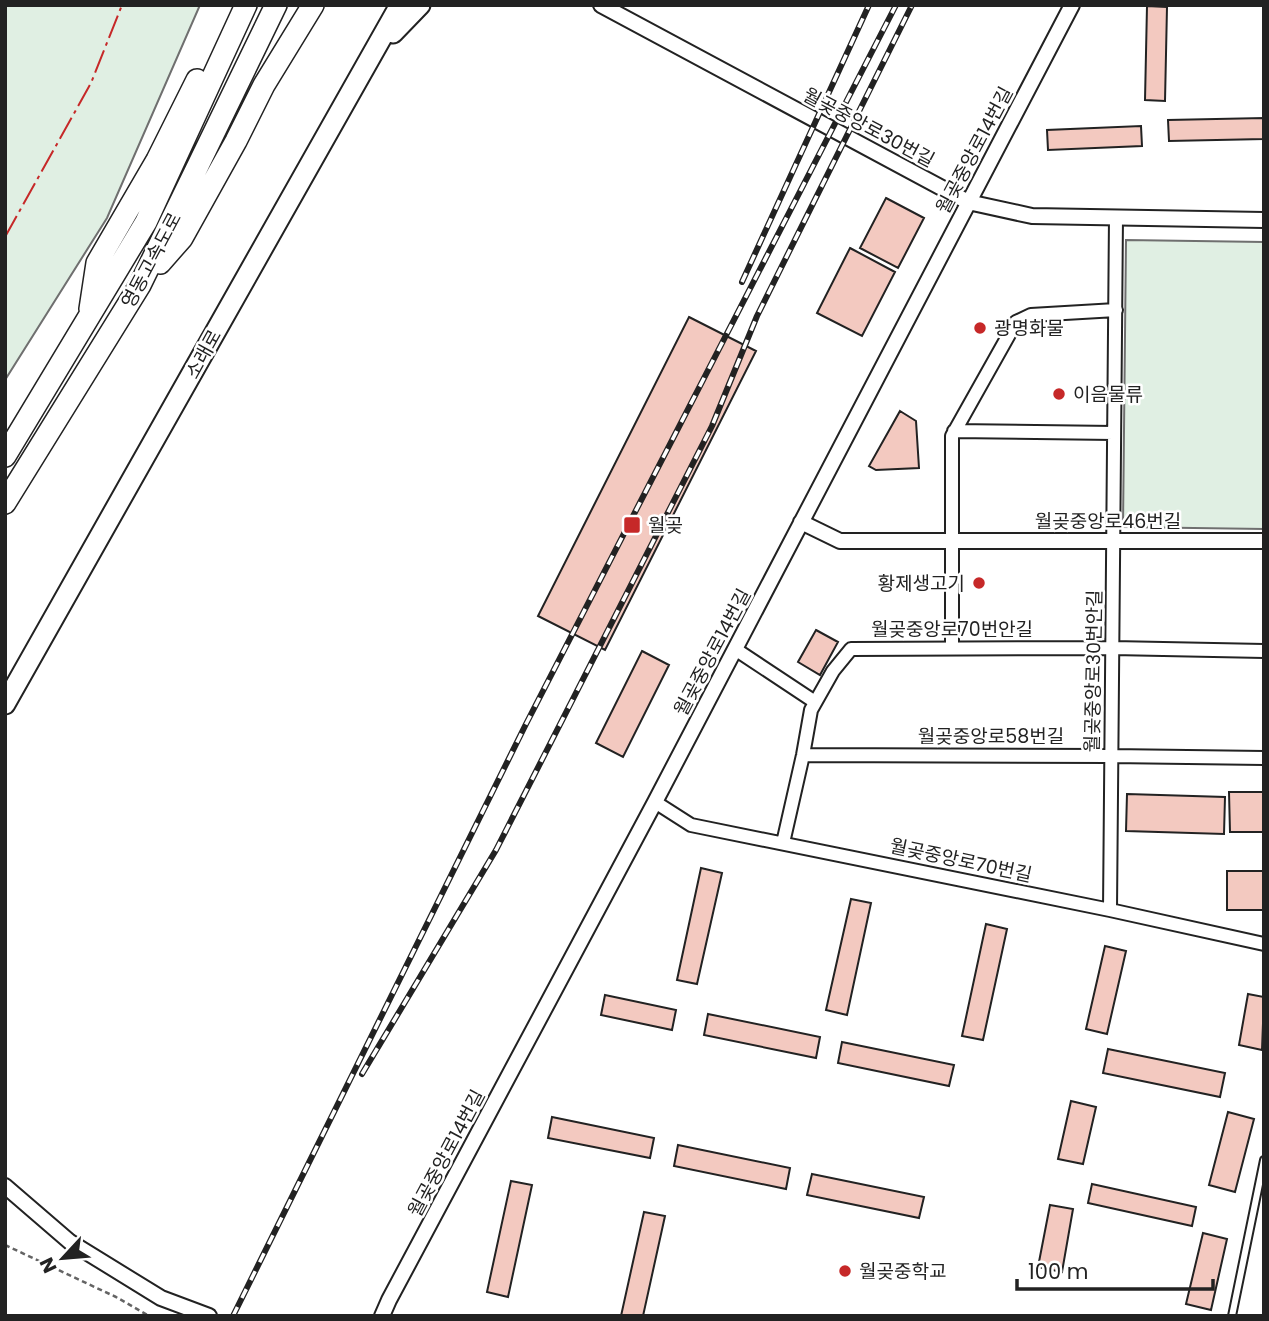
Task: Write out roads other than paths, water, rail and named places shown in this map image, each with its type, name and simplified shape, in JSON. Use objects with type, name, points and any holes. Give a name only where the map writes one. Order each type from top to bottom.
[{"type":"highway","points":[[88,319],[97,263],[157,160],[232,5]]},
{"type":"highway","name":"영동고속도로","points":[[5,456],[146,222],[246,5]]},
{"type":"highway","name":"영동고속도로","points":[[5,503],[140,285],[276,5]]},
{"type":"highway","points":[[140,285],[182,238],[264,85],[313,5]]},
{"type":"main road","name":"소래로","points":[[5,704],[400,5]]},
{"type":"main road","points":[[371,56],[420,5]]},
{"type":"street","name":"월곶중앙로30번길","points":[[601,5],[968,202],[1032,216],[1264,220]]},
{"type":"street","name":"월곶중앙로14번길","points":[[382,1316],[655,802],[1072,5]]},
{"type":"street","name":"월곶중앙로30번안길","points":[[1110,910],[1116,217]]},
{"type":"street","points":[[952,648],[954,431],[1016,322],[1031,315],[1116,310]]},
{"type":"street","points":[[954,431],[1114,433]]},
{"type":"street","name":"월곶중앙로46번길","points":[[802,522],[840,541],[1264,541]]},
{"type":"street","name":"월곶중앙로70번안길","points":[[783,843],[811,710],[832,671],[851,649],[1113,648],[1264,651]]},
{"type":"street","points":[[735,649],[815,702]]},
{"type":"street","name":"월곶중앙로58번길","points":[[803,755],[1264,758]]},
{"type":"street","name":"월곶중앙로70번길","points":[[655,802],[691,825],[1264,944]]},
{"type":"street","points":[[5,1186],[70,1242],[161,1298],[209,1316]]},
{"type":"lane","points":[[1232,1316],[1264,1160]]},
{"type":"railway","points":[[742,282],[869,5]]},
{"type":"railway","points":[[233,1316],[526,724],[896,5]]},
{"type":"railway","points":[[362,1074],[496,850],[712,426],[757,316],[912,5]]},
{"type":"place","name":"광명화물","points":[[980,328]]},
{"type":"place","name":"이음물류","points":[[1059,394]]},
{"type":"place","name":"월곶","points":[[632,525]]},
{"type":"place","name":"황제생고기","points":[[979,583]]},
{"type":"place","name":"월곶중학교","points":[[845,1271]]}]
